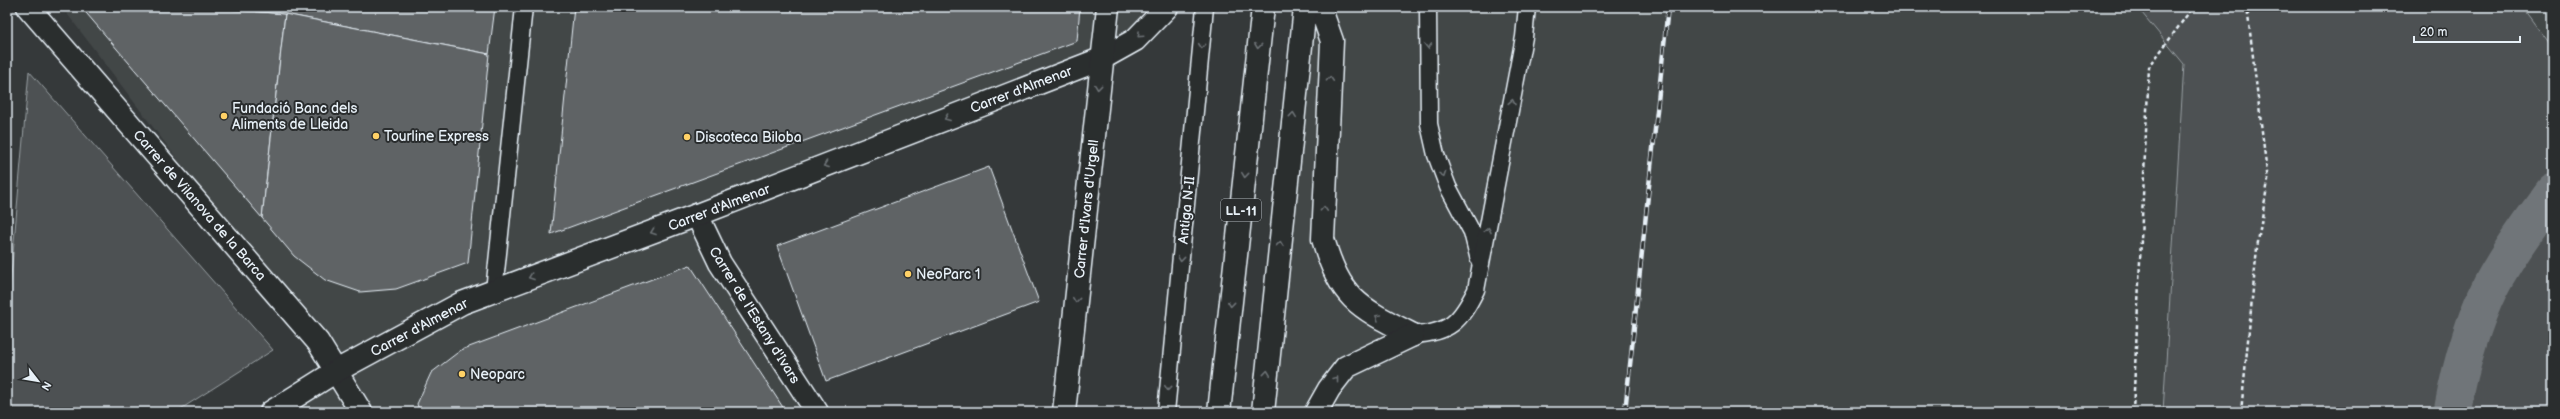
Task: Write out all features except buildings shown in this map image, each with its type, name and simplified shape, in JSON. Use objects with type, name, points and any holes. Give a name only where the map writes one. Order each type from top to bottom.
[{"type":"main road","name":"Carrer de Vilanova de la Barca","points":[[28,7],[318,342],[338,370],[361,412]]},
{"type":"main road","name":"Carrer d'Ivars d'Urgell","points":[[1064,412],[1101,59],[1108,7]]},
{"type":"main road","name":"Carrer d'Almenar","points":[[271,412],[338,370],[462,303],[698,216],[1101,59],[1134,40],[1167,7]]},
{"type":"main road","name":"LL-11","points":[[1219,412],[1262,7]]},
{"type":"main road","points":[[1263,412],[1305,7]]},
{"type":"main road","points":[[1320,7],[1332,41],[1323,239],[1331,268],[1344,290],[1358,304],[1376,316],[1413,335]]},
{"type":"main road","name":"Carrer de l'Estany d'Ivars","points":[[698,216],[720,263],[817,412]]},
{"type":"main road","points":[[1316,412],[1329,389],[1346,367],[1413,335]]},
{"type":"lane","points":[[494,291],[524,7]]},
{"type":"lane","name":"Antiga N-II","points":[[1166,412],[1205,7]]},
{"type":"lane","points":[[1428,7],[1430,124],[1436,155],[1448,187],[1472,232],[1480,268]]},
{"type":"lane","points":[[1413,335],[1431,334],[1450,328],[1466,312],[1476,290],[1524,37],[1527,7]]},
{"type":"path","points":[[2133,412],[2149,67],[2193,7]]},
{"type":"path","points":[[2241,412],[2257,248],[2268,181],[2247,7]]},
{"type":"shaded area","points":[[62,7],[1167,7],[1135,40],[702,221],[827,412],[271,412],[337,370]]},
{"type":"shaded area","points":[[1316,7],[2137,7],[2184,64],[2163,412],[1266,412]]},
{"type":"shaded area","points":[[2137,7],[2522,7],[2553,49],[2553,412],[2163,412],[2184,64]]},
{"type":"shaded area","points":[[2522,7],[2553,7],[2553,49]]},
{"type":"shaded area","points":[[29,71],[273,350],[176,412],[7,412],[7,322]]},
{"type":"waterway","points":[[2452,412],[2464,357],[2484,301],[2507,258],[2553,192]]},
{"type":"railway","points":[[1625,412],[1668,7]]},
{"type":"place","name":"Fundació Banc dels Aliments de Lleida","points":[[224,116]]},
{"type":"place","name":"Tourline Express","points":[[376,136]]},
{"type":"place","name":"Discoteca Biloba","points":[[687,137]]},
{"type":"place","name":"NeoParc 1","points":[[908,274]]},
{"type":"place","name":"Neoparc","points":[[462,374]]}]
